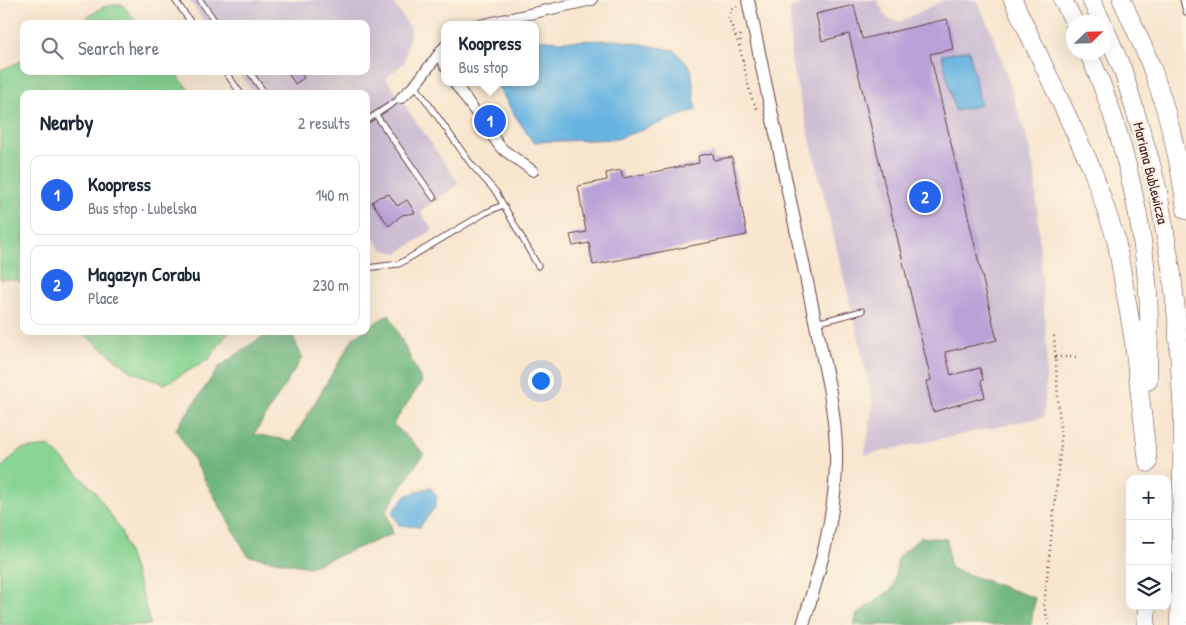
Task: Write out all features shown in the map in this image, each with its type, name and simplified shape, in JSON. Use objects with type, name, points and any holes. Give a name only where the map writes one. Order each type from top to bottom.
[{"type":"highway","points":[[1013,0],[1092,169],[1116,239],[1133,336],[1148,471]]},
{"type":"highway","points":[[1063,0],[1070,15]]},
{"type":"highway","points":[[1091,0],[1098,15]]},
{"type":"highway","points":[[1122,0],[1152,70],[1164,107],[1181,169],[1186,210]]},
{"type":"highway","name":"Mariana Bublewicza","points":[[1111,43],[1123,71],[1158,191],[1176,311],[1183,417],[1179,625]]},
{"type":"highway","name":"Mariana Bublewicza","points":[[1091,60],[1110,107],[1122,146],[1140,228],[1148,283],[1148,471]]},
{"type":"highway","points":[[1183,417],[1186,387]]},
{"type":"highway","points":[[1146,625],[1147,610]]},
{"type":"street","points":[[498,21],[592,0]]},
{"type":"street","points":[[744,2],[816,323],[829,387],[836,446],[836,477],[829,534],[803,625]]},
{"type":"street","points":[[401,98],[415,85],[441,51]]},
{"type":"street","points":[[457,86],[501,148],[533,171]]},
{"type":"lane","points":[[175,0],[189,20]]},
{"type":"lane","points":[[200,0],[214,20]]},
{"type":"lane","points":[[1183,0],[1186,10]]},
{"type":"lane","points":[[228,75],[238,90]]},
{"type":"lane","points":[[252,75],[262,90]]},
{"type":"lane","points":[[415,85],[470,164],[496,192],[538,266]]},
{"type":"lane","points":[[370,119],[401,98]]},
{"type":"lane","points":[[376,115],[434,198]]},
{"type":"lane","points":[[370,268],[399,264],[503,205]]},
{"type":"lane","points":[[816,323],[862,311]]},
{"type":"path","points":[[744,2],[731,9],[729,19],[740,48],[751,97],[761,116]]},
{"type":"path","points":[[1050,625],[1044,606],[1061,443],[1054,335]]},
{"type":"path","points":[[1055,357],[1076,357]]},
{"type":"shaded area","points":[[189,0],[391,0],[411,29],[404,63],[386,78],[459,184],[420,211],[433,230],[398,253],[383,250],[370,232],[370,90],[251,90],[241,75],[370,75],[370,20],[203,20]]},
{"type":"shaded area","points":[[813,0],[877,0],[887,18],[900,22],[943,0],[977,0],[996,43],[1026,135],[1035,174],[1047,356],[1044,417],[865,455],[873,403],[791,62],[790,8]]},
{"type":"green space","points":[[122,4],[135,20],[83,20],[103,7]]},
{"type":"green space","points":[[20,62],[20,75],[177,75],[189,90],[20,90],[20,282],[17,280],[0,279],[0,70]]},
{"type":"green space","points":[[389,314],[422,382],[393,424],[424,453],[386,510],[393,534],[309,567],[248,556],[176,429],[219,367],[264,335],[293,335],[302,358],[254,434],[292,441],[354,337],[357,335],[370,335],[370,326]]},
{"type":"green space","points":[[85,335],[226,335],[208,360],[165,384],[131,371]]},
{"type":"green space","points":[[49,446],[94,490],[121,531],[144,600],[150,625],[0,625],[0,469],[21,449]]},
{"type":"green space","points":[[921,537],[947,539],[950,568],[1035,598],[1031,625],[854,625],[857,614],[893,588],[898,557]]},
{"type":"water","points":[[539,39],[618,40],[674,50],[691,68],[696,110],[617,139],[533,142],[510,108],[498,86],[539,86]]},
{"type":"water","points":[[969,50],[981,105],[955,111],[942,55]]},
{"type":"water","points":[[430,487],[437,497],[435,507],[420,527],[399,525],[392,512],[407,495]]},
{"type":"building","points":[[854,5],[862,39],[947,19],[953,49],[930,54],[997,340],[945,352],[951,375],[980,368],[985,397],[933,412],[926,381],[931,380],[849,34],[822,41],[816,14]]},
{"type":"building","points":[[289,75],[302,75],[304,78],[295,84]]},
{"type":"building","points":[[713,153],[714,160],[732,157],[747,235],[593,265],[589,243],[573,246],[570,235],[586,232],[578,186],[607,180],[606,173],[621,170],[623,178],[699,163],[698,156]]},
{"type":"building","points":[[389,194],[397,206],[407,200],[415,213],[402,215],[389,226],[372,202],[379,197]]},
{"type":"place","name":"Koopress","points":[[490,121]]},
{"type":"place","name":"Magazyn Corabu","points":[[925,197]]}]
